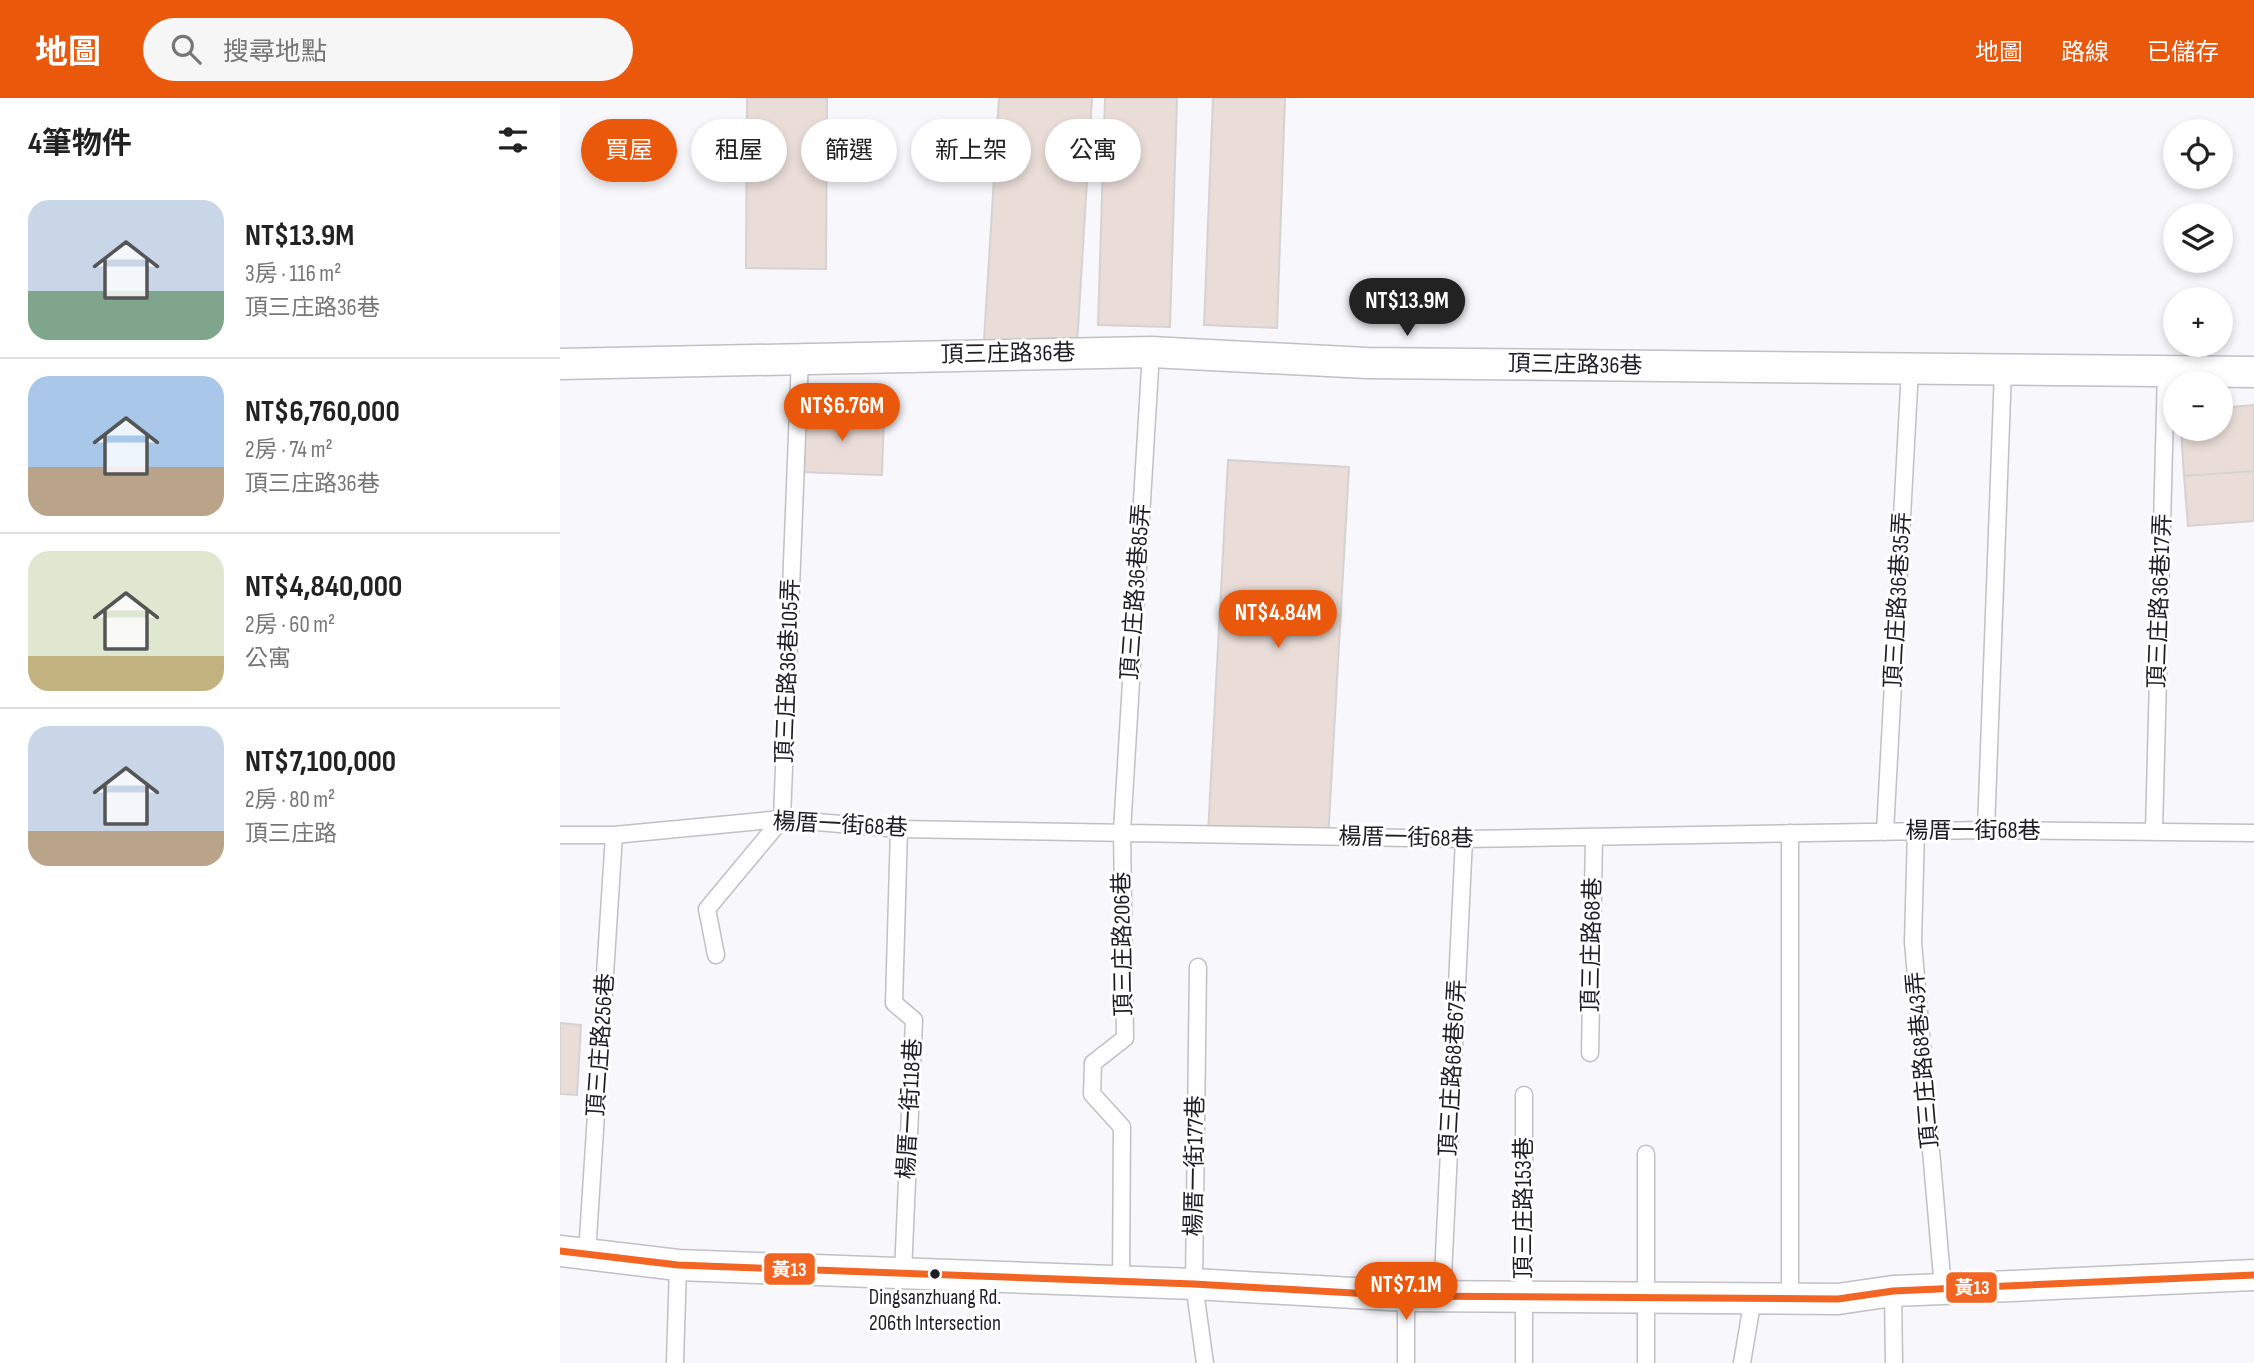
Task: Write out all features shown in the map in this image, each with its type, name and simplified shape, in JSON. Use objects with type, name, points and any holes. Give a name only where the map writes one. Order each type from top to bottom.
[{"type":"street","name":"頂三庄路36巷","points":[[560,364],[1151,352],[1367,363],[2163,372]]},
{"type":"street","name":"頂三庄路36巷","points":[[2233,372],[2254,372]]},
{"type":"street","points":[[574,1252],[678,1265],[1194,1284],[1442,1297],[1838,1299],[1943,1289],[2254,1275]]},
{"type":"lane","name":"頂三庄路36巷85弄","points":[[1122,831],[1151,352]]},
{"type":"lane","name":"頂三庄路36巷105弄","points":[[782,819],[800,359]]},
{"type":"lane","name":"頂三庄路36巷35弄","points":[[1885,832],[1910,369]]},
{"type":"lane","points":[[1986,830],[2003,370]]},
{"type":"lane","name":"頂三庄路36巷17弄","points":[[2154,831],[2164,441]]},
{"type":"lane","name":"楊厝一街68巷","points":[[560,835],[614,835],[782,819],[898,829],[1464,839],[1986,830],[2254,833]]},
{"type":"lane","points":[[716,955],[707,909],[782,819]]},
{"type":"lane","name":"楊厝一街118巷","points":[[898,829],[894,1003],[914,1020],[903,1273]]},
{"type":"lane","name":"頂三庄路206巷","points":[[1121,1282],[1122,1127],[1092,1094],[1093,1063],[1125,1038],[1122,831]]},
{"type":"lane","name":"頂三庄路68巷43弄","points":[[1916,831],[1913,942],[1943,1289]]},
{"type":"lane","points":[[1790,833],[1790,1298]]},
{"type":"lane","name":"頂三庄路256巷","points":[[574,1252],[614,835]]},
{"type":"lane","name":"頂三庄路68巷","points":[[1590,1053],[1594,837]]},
{"type":"lane","name":"頂三庄路68巷67弄","points":[[1442,1297],[1464,839]]},
{"type":"lane","name":"楊厝一街177巷","points":[[1198,967],[1194,1284],[1205,1363]]},
{"type":"lane","name":"頂三庄路153巷","points":[[1524,1095],[1524,1363]]},
{"type":"lane","points":[[1646,1154],[1646,1363]]},
{"type":"lane","points":[[675,1363],[678,1265]]},
{"type":"lane","points":[[1893,1292],[1894,1363]]},
{"type":"lane","points":[[1405,1363],[1406,1296]]},
{"type":"lane","points":[[1742,1363],[1753,1298]]},
{"type":"building","points":[[747,98],[827,98],[827,119],[801,119],[801,182],[827,182],[826,269],[746,268],[747,182],[787,182],[787,119],[747,119]]},
{"type":"building","points":[[999,98],[1092,98],[1091,119],[1045,119],[1045,182],[1087,182],[1076,362],[983,356],[994,182],[1031,182],[1031,119],[998,119]]},
{"type":"building","points":[[1105,98],[1177,98],[1170,327],[1098,325],[1102,182],[1141,182],[1141,119],[1104,119]]},
{"type":"building","points":[[1213,98],[1285,98],[1277,328],[1204,325]]},
{"type":"building","points":[[2254,405],[2254,471],[2184,476],[2182,441],[2233,441],[2233,407]]},
{"type":"building","points":[[803,411],[884,415],[882,475],[801,472]]},
{"type":"building","points":[[1228,460],[1349,467],[1328,840],[1208,833]]},
{"type":"building","points":[[2254,471],[2254,521],[2188,526],[2184,476]]},
{"type":"building","points":[[560,1023],[581,1025],[577,1095],[560,1094]]},
{"type":"transit line","name":"黃13","points":[[560,1251],[678,1265],[1194,1284],[1406,1296],[1838,1299],[1893,1291],[2254,1275]]},
{"type":"place","name":"Dingsanzhuang Rd. 206th Intersection","points":[[935,1274]]}]
